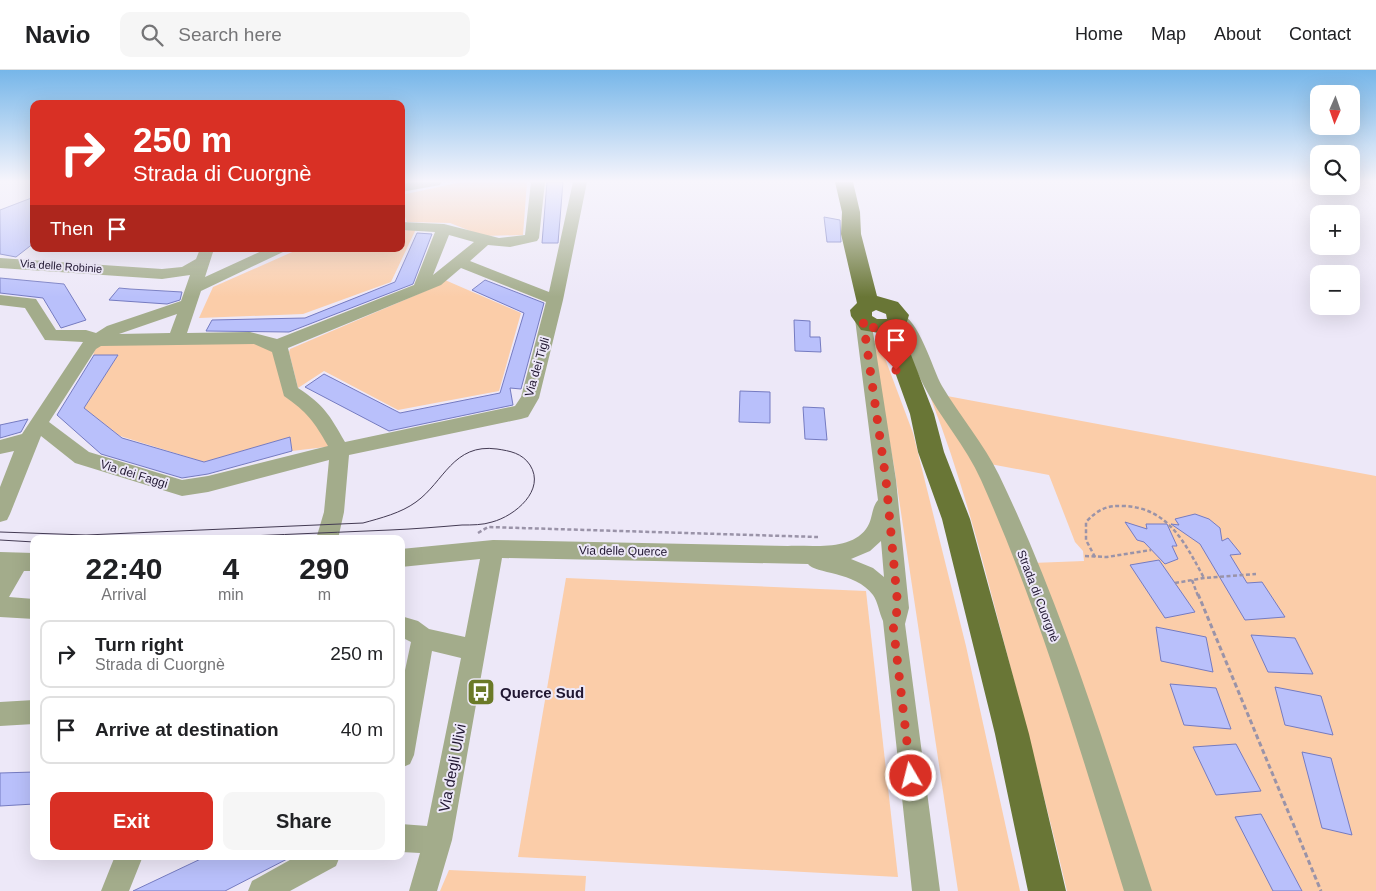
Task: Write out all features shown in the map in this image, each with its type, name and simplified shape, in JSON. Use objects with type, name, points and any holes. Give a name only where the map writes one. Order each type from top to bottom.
[{"type":"main road","name":"Strada di Cuorgnè","points":[[854,220],[876,290],[881,316],[901,384],[919,435],[931,452],[956,519],[1012,734],[1047,891]]},
{"type":"street","points":[[405,226],[444,228],[483,242],[523,241],[532,238],[534,220]]},
{"type":"street","name":"Via dei Tigli","points":[[340,451],[521,412],[530,398],[555,300],[572,220]]},
{"type":"street","points":[[421,288],[444,228]]},
{"type":"street","points":[[0,300],[30,303],[51,336],[86,336],[96,340],[250,338],[277,346],[435,282],[483,242]]},
{"type":"street","points":[[19,264],[34,252]]},
{"type":"street","points":[[194,288],[271,252]]},
{"type":"street","points":[[176,340],[194,288],[212,255],[253,260]]},
{"type":"street","name":"Via delle Robinie","points":[[0,263],[174,274],[186,271],[212,255]]},
{"type":"street","points":[[459,262],[555,300]]},
{"type":"street","name":"Via delle Robinie","points":[[123,271],[134,278],[182,283],[194,288]]},
{"type":"street","points":[[0,514],[28,440],[37,423],[90,345],[113,330],[188,304]]},
{"type":"street","name":"Strada di Cuorgnè","points":[[926,891],[893,624],[898,608],[886,480],[881,316],[906,326],[933,386],[984,467],[1012,531],[1067,672],[1138,891]]},
{"type":"street","points":[[277,346],[280,350],[290,391],[312,406],[321,416],[340,451],[334,512],[328,535]]},
{"type":"street","name":"Via dei Faggi","points":[[37,423],[82,458],[182,488],[208,484],[340,451]]},
{"type":"street","points":[[0,447],[28,440]]},
{"type":"street","name":"Via delle Querce","points":[[405,550],[475,546],[788,555],[858,549],[868,544],[878,530],[883,518],[886,480]]},
{"type":"street","name":"Via delle Querce","points":[[405,558],[437,556],[475,546]]},
{"type":"street","name":"Via degli Ulivi","points":[[424,891],[438,840],[474,650],[475,546]]},
{"type":"street","name":"Via delle Querce","points":[[788,555],[834,563],[872,578],[884,591],[893,624]]},
{"type":"street","points":[[0,592],[16,567]]},
{"type":"street","points":[[0,607],[30,609]]},
{"type":"street","points":[[405,627],[410,628],[423,638],[474,650]]},
{"type":"street","points":[[405,734],[423,638]]},
{"type":"street","points":[[0,714],[30,712]]},
{"type":"street","points":[[405,838],[438,840]]},
{"type":"street","points":[[115,891],[127,860]]},
{"type":"street","points":[[262,891],[319,860]]},
{"type":"path","points":[[1095,556],[1086,540],[1086,522],[1097,510],[1114,506],[1134,507],[1152,511],[1168,521],[1180,535],[1204,578]]},
{"type":"path","points":[[475,546],[488,527],[825,538]]},
{"type":"path","points":[[1085,556],[1107,557],[1151,550]]},
{"type":"path","points":[[1175,583],[1204,578],[1256,574]]},
{"type":"path","points":[[1192,580],[1321,891]]},
{"type":"shaded area","points":[[406,220],[524,220],[523,235],[483,236],[450,223],[407,222]]},
{"type":"shaded area","points":[[416,229],[391,282],[303,314],[199,318],[213,287],[292,252],[405,252],[405,230]]},
{"type":"shaded area","points":[[445,280],[521,313],[499,391],[398,410],[324,371],[298,388],[289,352],[290,349],[430,289]]},
{"type":"shaded area","points":[[871,338],[880,345],[913,433],[966,646],[1020,891],[958,891],[894,466]]},
{"type":"shaded area","points":[[98,342],[259,344],[271,348],[334,446],[292,451],[290,437],[204,462],[120,436],[84,408],[118,355],[93,355]]},
{"type":"shaded area","points":[[947,396],[1376,476],[1376,891],[1148,891],[1032,563],[1084,561],[1083,551],[1075,542],[1049,475],[990,464]]},
{"type":"shaded area","points":[[931,399],[935,399],[986,482],[1040,618],[1128,891],[1067,891],[977,541],[951,455]]},
{"type":"shaded area","points":[[566,578],[866,591],[898,877],[518,857]]},
{"type":"shaded area","points":[[449,870],[586,876],[585,891],[440,891]]},
{"type":"building","points":[[0,220],[30,220],[30,246],[16,257],[0,254]]},
{"type":"building","points":[[544,220],[560,220],[558,243],[542,243]]},
{"type":"building","points":[[824,220],[840,220],[841,242],[827,242]]},
{"type":"building","points":[[417,233],[432,234],[413,284],[289,332],[206,331],[212,320],[305,318],[395,282]]},
{"type":"building","points":[[0,278],[64,284],[86,320],[61,328],[43,298],[0,293]]},
{"type":"building","points":[[485,280],[544,303],[521,389],[510,388],[513,405],[389,431],[305,387],[324,374],[400,413],[500,393],[524,313],[472,290]]},
{"type":"building","points":[[119,288],[182,292],[180,300],[167,304],[109,300]]},
{"type":"building","points":[[794,320],[810,321],[810,337],[820,337],[821,352],[795,351]]},
{"type":"building","points":[[94,355],[118,355],[84,408],[122,438],[204,462],[290,437],[292,451],[208,474],[182,478],[101,454],[57,415]]},
{"type":"building","points":[[740,391],[770,392],[770,423],[739,422]]},
{"type":"building","points":[[803,407],[824,408],[827,440],[805,439]]},
{"type":"building","points":[[28,419],[21,432],[0,438],[0,425]]},
{"type":"building","points":[[1195,514],[1209,519],[1220,528],[1222,541],[1228,538],[1241,554],[1230,555],[1247,583],[1262,582],[1285,617],[1245,620],[1200,544],[1171,524],[1179,525],[1175,519]]},
{"type":"building","points":[[1125,522],[1147,529],[1146,524],[1167,524],[1177,546],[1172,546],[1178,559],[1165,564],[1144,542],[1137,540]]},
{"type":"building","points":[[1159,560],[1195,612],[1165,618],[1130,565]]},
{"type":"building","points":[[1156,627],[1206,637],[1213,672],[1161,661]]},
{"type":"building","points":[[1251,635],[1295,638],[1313,674],[1268,672]]},
{"type":"building","points":[[1170,684],[1216,688],[1231,729],[1184,725]]},
{"type":"building","points":[[1275,687],[1321,696],[1333,735],[1285,725]]},
{"type":"building","points":[[1236,744],[1261,791],[1216,795],[1193,747]]},
{"type":"building","points":[[1302,752],[1331,758],[1352,835],[1322,828]]},
{"type":"building","points":[[30,772],[30,804],[0,806],[0,773]]},
{"type":"building","points":[[1261,814],[1302,891],[1273,891],[1235,817]]},
{"type":"building","points":[[199,860],[285,860],[225,891],[133,891]]},
{"type":"tram line","points":[[86,535],[363,523],[391,515],[410,506],[426,494],[459,458],[470,452],[482,449],[497,449],[519,455],[527,461],[534,474],[534,484],[526,501],[510,514],[485,524],[276,535]]},
{"type":"tram line","points":[[0,532],[86,535]]},
{"type":"tram line","points":[[0,540],[30,542]]},
{"type":"place","name":"Querce Sud","points":[[481,692]]},
{"type":"route","points":[[896,370],[875,326],[863,320],[886,480],[898,608],[893,624],[898,681],[911,776]]}]
